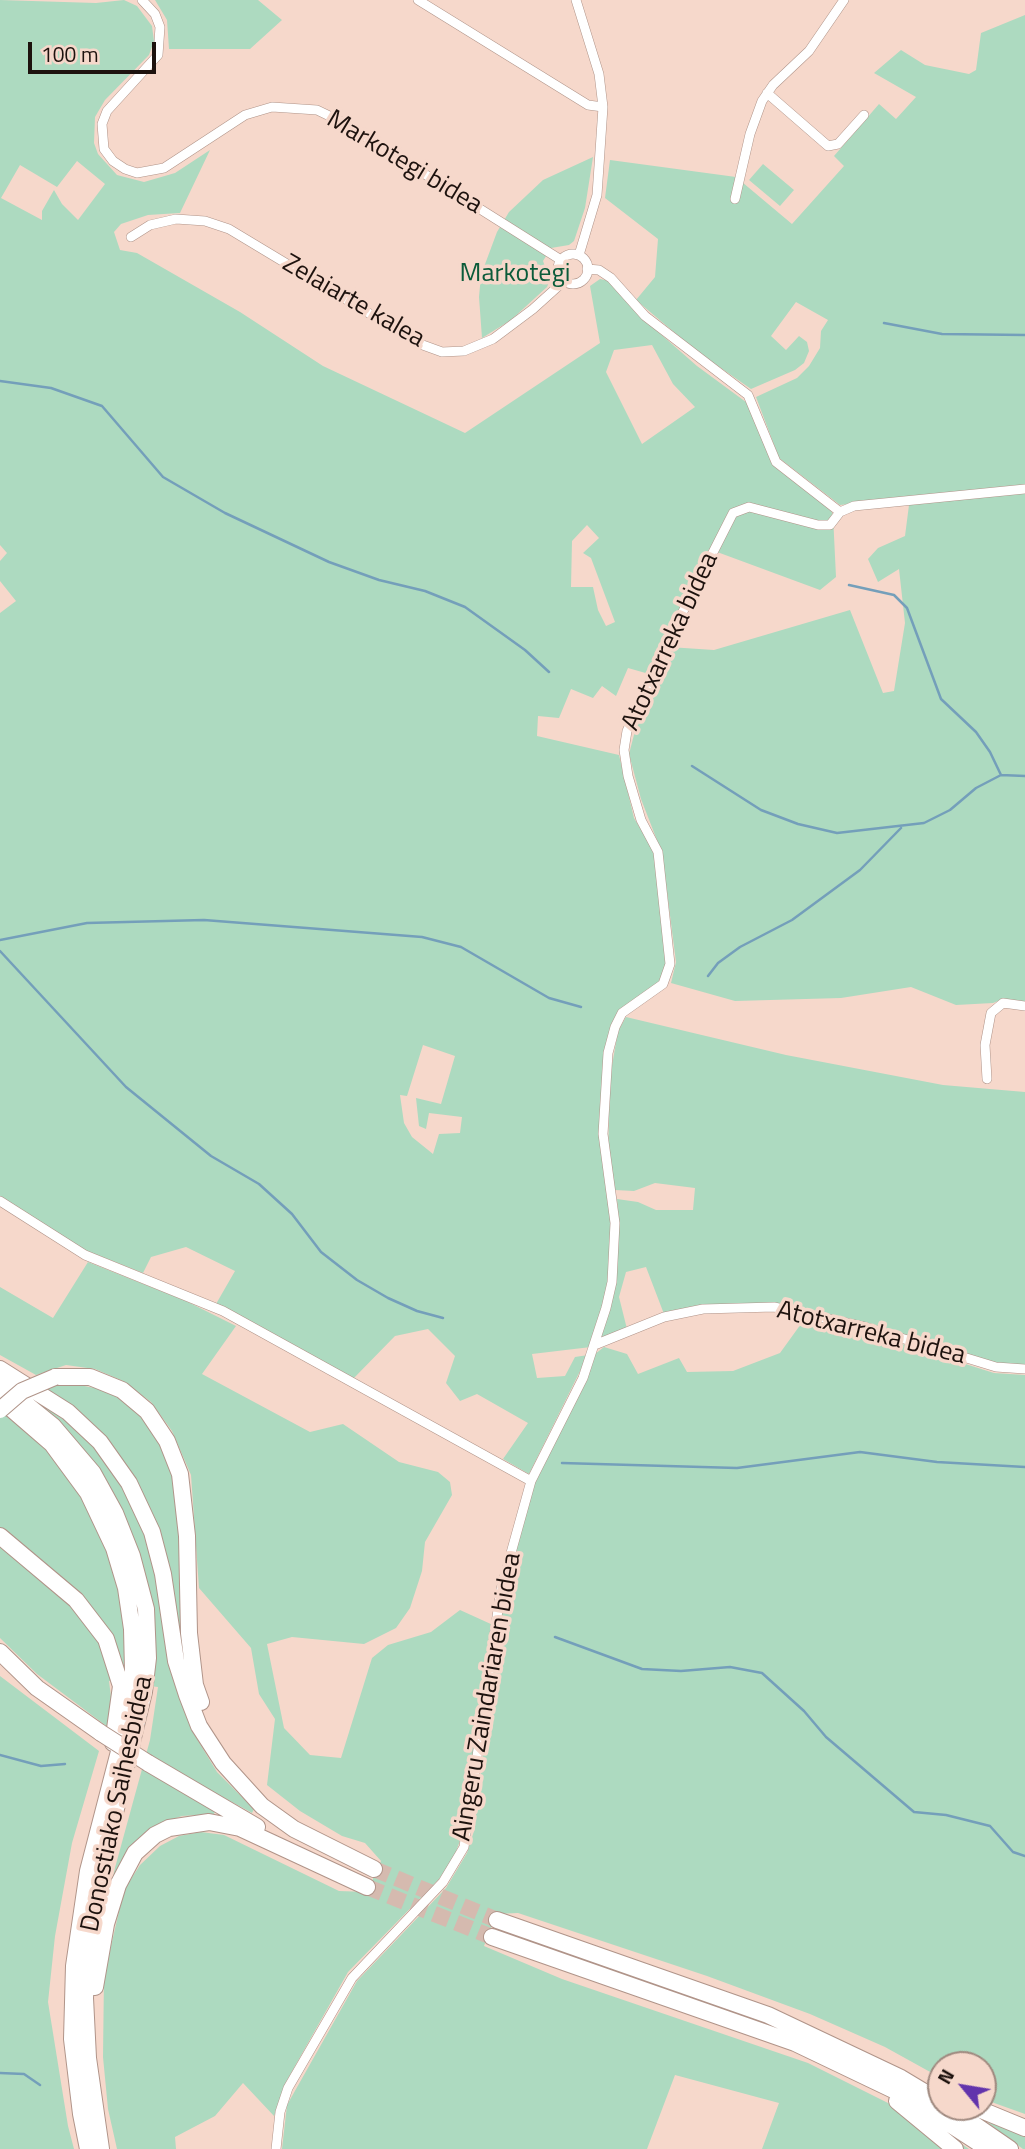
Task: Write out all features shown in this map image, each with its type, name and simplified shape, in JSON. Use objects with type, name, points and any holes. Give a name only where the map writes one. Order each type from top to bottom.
[{"type":"highway","points":[[0,1368],[68,1412],[100,1442],[130,1483],[152,1532],[163,1574],[176,1661],[191,1706],[205,1736],[242,1786],[262,1806],[294,1829],[374,1869]]},
{"type":"highway","points":[[0,1410],[22,1391],[55,1377],[90,1377],[122,1390],[147,1412],[167,1441],[180,1475],[186,1524],[195,1685],[209,1724],[242,1786]]},
{"type":"highway","name":"Donostiako Saihesbidea","points":[[0,1382],[53,1426],[93,1473],[115,1513],[132,1556],[146,1609],[148,1658],[144,1692],[97,1895],[87,1960],[86,2020],[91,2089],[102,2149]]},
{"type":"highway","name":"Donostiako Saihesbidea","points":[[0,1399],[45,1437],[77,1476],[107,1528],[126,1588],[133,1640],[132,1692],[125,1733],[100,1823],[78,1920],[72,1997],[76,2080],[88,2149]]},
{"type":"highway","points":[[0,1536],[84,1609],[106,1639],[114,1660],[121,1686],[100,1823]]},
{"type":"highway","points":[[0,1652],[37,1688],[101,1733],[314,1860],[367,1887]]},
{"type":"highway","points":[[86,2020],[114,1894],[135,1853],[155,1835],[185,1823],[222,1824],[314,1860]]},
{"type":"highway","points":[[496,1920],[849,2044],[927,2083]]},
{"type":"highway","points":[[492,1937],[795,2043],[917,2103],[988,2149]]},
{"type":"highway","points":[[797,2027],[927,2094]]},
{"type":"highway","points":[[861,2075],[920,2118],[955,2149]]},
{"type":"highway","points":[[997,2116],[1025,2127]]},
{"type":"highway","points":[[969,2121],[1010,2149]]},
{"type":"street","name":"Markotegi bidea","points":[[142,0],[155,14],[160,27],[158,55],[107,111],[102,124],[104,149],[113,161],[125,169],[137,173],[164,168],[225,127],[254,112],[272,107],[296,106],[317,110],[342,122],[561,260]]},
{"type":"street","points":[[418,0],[588,105],[603,107]]},
{"type":"street","points":[[576,0],[598,74],[603,107],[603,145],[597,195],[579,255]]},
{"type":"street","points":[[735,199],[750,134],[767,93],[809,51],[845,0]]},
{"type":"street","points":[[767,93],[828,146],[838,144],[864,115]]},
{"type":"street","name":"Zelaiarte kalea","points":[[131,237],[150,225],[176,219],[205,221],[229,229],[420,344],[442,352],[464,351],[492,339],[533,309],[564,281]]},
{"type":"street","points":[[569,254],[579,255],[585,261],[587,269],[581,281],[572,284],[564,281],[558,269],[561,260],[569,254]]},
{"type":"street","points":[[587,269],[599,270],[611,278],[645,316],[686,351],[748,395],[776,462],[840,512],[853,506],[1025,489]]},
{"type":"street","name":"Atotxarreka bidea","points":[[538,1467],[597,1344],[612,1282],[615,1223],[603,1134],[608,1053],[614,1027],[622,1013],[663,984],[670,964],[658,852],[641,820],[628,776],[624,750],[627,730],[668,641],[733,513],[749,507],[818,525],[830,525],[840,512]]},
{"type":"street","points":[[987,1079],[985,1045],[991,1013],[1003,1003],[1025,1006]]},
{"type":"street","points":[[0,1201],[85,1255],[223,1311],[531,1481]]},
{"type":"street","name":"Atotxarreka bidea","points":[[597,1344],[664,1317],[703,1308],[774,1307],[865,1327],[996,1367],[1025,1369]]},
{"type":"street","name":"Aingeru Zaindariaren bidea","points":[[276,2149],[280,2112],[288,2088],[352,1978],[443,1882],[464,1847],[501,1589],[531,1481],[538,1467]]},
{"type":"green space","points":[[0,0],[96,3],[124,0],[137,6],[152,26],[154,41],[149,55],[105,100],[95,117],[94,143],[98,154],[117,175],[144,182],[175,173],[210,150],[180,213],[148,215],[121,224],[114,232],[120,250],[137,253],[240,312],[323,366],[465,433],[600,343],[590,286],[600,279],[610,281],[648,323],[697,366],[750,405],[771,462],[830,508],[833,515],[836,577],[820,590],[709,549],[649,674],[628,668],[616,696],[602,686],[593,698],[571,689],[559,718],[538,716],[537,736],[619,755],[634,818],[654,851],[668,961],[661,982],[612,1028],[601,1139],[613,1224],[609,1279],[591,1347],[532,1354],[537,1378],[565,1376],[575,1357],[588,1355],[529,1474],[503,1459],[528,1423],[477,1394],[460,1401],[446,1383],[455,1356],[428,1329],[395,1336],[353,1379],[216,1304],[235,1271],[186,1247],[151,1257],[143,1273],[67,1243],[0,1196],[0,613],[16,601],[0,581],[0,561],[7,553],[0,545]],"holes":[[[77,161],[105,184],[78,220],[62,204],[54,190],[42,211],[42,220],[1,198],[20,165],[57,187]],[[652,345],[673,384],[695,407],[642,444],[606,372],[614,350]],[[587,525],[599,538],[583,553],[591,558],[615,622],[606,626],[598,610],[593,587],[571,587],[572,541]],[[423,1045],[455,1056],[441,1104],[416,1098],[419,1126],[426,1129],[429,1113],[462,1117],[460,1133],[439,1134],[433,1154],[412,1137],[404,1123],[400,1095],[407,1096]]]},
{"type":"green space","points":[[155,0],[258,0],[282,20],[250,49],[169,49],[167,20]]},
{"type":"green space","points":[[1025,15],[1025,485],[840,505],[779,458],[756,397],[797,378],[809,366],[820,348],[821,331],[828,320],[796,302],[771,336],[786,350],[799,336],[807,342],[809,351],[804,363],[795,370],[751,389],[695,350],[636,300],[655,277],[658,239],[605,198],[610,160],[736,177],[792,224],[844,166],[834,156],[879,104],[896,119],[916,97],[874,73],[901,50],[925,65],[969,74],[976,70],[981,33]]},
{"type":"green space","name":"Markotegi","points":[[593,157],[585,208],[574,241],[569,245],[551,248],[543,261],[550,280],[547,287],[511,320],[482,338],[479,297],[481,275],[497,232],[509,212],[543,180]]},
{"type":"green space","points":[[763,164],[794,190],[780,206],[749,180]]},
{"type":"green space","points":[[1025,492],[1025,1002],[1003,999],[993,1003],[956,1005],[911,987],[841,998],[735,1001],[671,983],[676,962],[662,853],[641,799],[629,754],[636,727],[669,647],[714,650],[850,610],[883,693],[894,691],[905,623],[899,569],[878,582],[868,559],[878,548],[905,536],[909,505]]},
{"type":"green space","points":[[626,1017],[786,1055],[943,1085],[1025,1092],[1025,1366],[991,1363],[775,1305],[704,1305],[664,1314],[646,1267],[626,1272],[619,1297],[627,1329],[600,1339],[616,1281],[619,1224],[617,1199],[638,1202],[656,1210],[693,1210],[695,1188],[655,1183],[634,1191],[615,1190],[608,1157],[610,1077],[618,1031]]},
{"type":"green space","points":[[88,1262],[186,1301],[236,1326],[202,1374],[310,1432],[343,1424],[399,1462],[438,1472],[450,1482],[452,1495],[425,1542],[422,1571],[410,1608],[396,1628],[364,1644],[292,1637],[267,1644],[284,1728],[310,1755],[341,1758],[372,1658],[388,1645],[431,1632],[460,1610],[493,1625],[465,1827],[454,1857],[439,1879],[348,1972],[286,2082],[274,2116],[243,2083],[215,2116],[175,2137],[176,2149],[117,2149],[108,2109],[103,2057],[104,1976],[124,1890],[140,1865],[160,1846],[179,1836],[201,1832],[224,1835],[339,1891],[367,1892],[381,1861],[365,1843],[342,1836],[300,1811],[267,1785],[275,1719],[259,1694],[251,1648],[199,1588],[191,1475],[172,1431],[151,1402],[123,1381],[95,1369],[66,1365],[36,1375],[0,1355],[0,1287],[53,1318]]},
{"type":"green space","points":[[806,1317],[864,1332],[994,1373],[1025,1375],[1025,2114],[997,2104],[997,2051],[927,2051],[927,2070],[885,2047],[810,2014],[707,1976],[518,1913],[496,1914],[484,1946],[562,1979],[808,2063],[940,2129],[969,2149],[762,2149],[779,2103],[675,2075],[647,2149],[282,2149],[287,2105],[357,1981],[446,1888],[467,1853],[474,1831],[493,1666],[510,1569],[535,1481],[595,1354],[604,1347],[627,1354],[638,1374],[679,1358],[687,1372],[733,1371],[780,1353]]},
{"type":"green space","points":[[74,1384],[105,1390],[128,1404],[148,1424],[164,1453],[174,1480],[181,1544],[183,1648],[168,1662],[194,1734],[217,1772],[254,1809],[252,1813],[221,1796],[214,1814],[182,1816],[159,1824],[110,1886],[150,1740],[158,1687],[109,1681],[112,1705],[109,1728],[37,1674],[0,1638],[0,1411],[20,1426],[51,1386]]},
{"type":"green space","points":[[0,1676],[99,1751],[72,1843],[55,1936],[48,2002],[74,2149],[0,2149]]},
{"type":"green space","points":[[987,2122],[1025,2134],[1025,2149],[1023,2149]]},
{"type":"waterway","points":[[884,323],[942,334],[1025,335]]},
{"type":"waterway","points":[[0,381],[51,388],[102,406],[163,477],[225,513],[329,562],[379,580],[425,591],[465,607],[525,650],[549,672]]},
{"type":"waterway","points":[[849,585],[894,595],[907,608],[941,699],[976,732],[1001,775]]},
{"type":"waterway","points":[[692,766],[761,810],[798,824],[837,833],[924,823],[950,810],[976,788],[1001,775],[1025,776]]},
{"type":"waterway","points":[[708,976],[718,963],[740,947],[792,920],[860,870],[901,828]]},
{"type":"waterway","points":[[0,940],[87,923],[204,920],[422,937],[461,947],[549,998],[581,1007]]},
{"type":"waterway","points":[[0,951],[126,1087],[211,1156],[259,1184],[292,1214],[321,1252],[357,1280],[388,1298],[417,1311],[443,1318]]},
{"type":"waterway","points":[[562,1463],[737,1468],[860,1452],[937,1462],[1025,1467]]},
{"type":"waterway","points":[[555,1637],[642,1669],[681,1671],[730,1667],[762,1673],[804,1711],[826,1737],[914,1812],[946,1815],[990,1826],[1013,1852],[1025,1856]]},
{"type":"waterway","points":[[0,1755],[41,1766],[65,1764]]},
{"type":"waterway","points":[[0,2073],[24,2074],[40,2085]]},
{"type":"tunnel","points":[[374,1869],[497,1920]]},
{"type":"tunnel","points":[[367,1887],[492,1937]]}]
